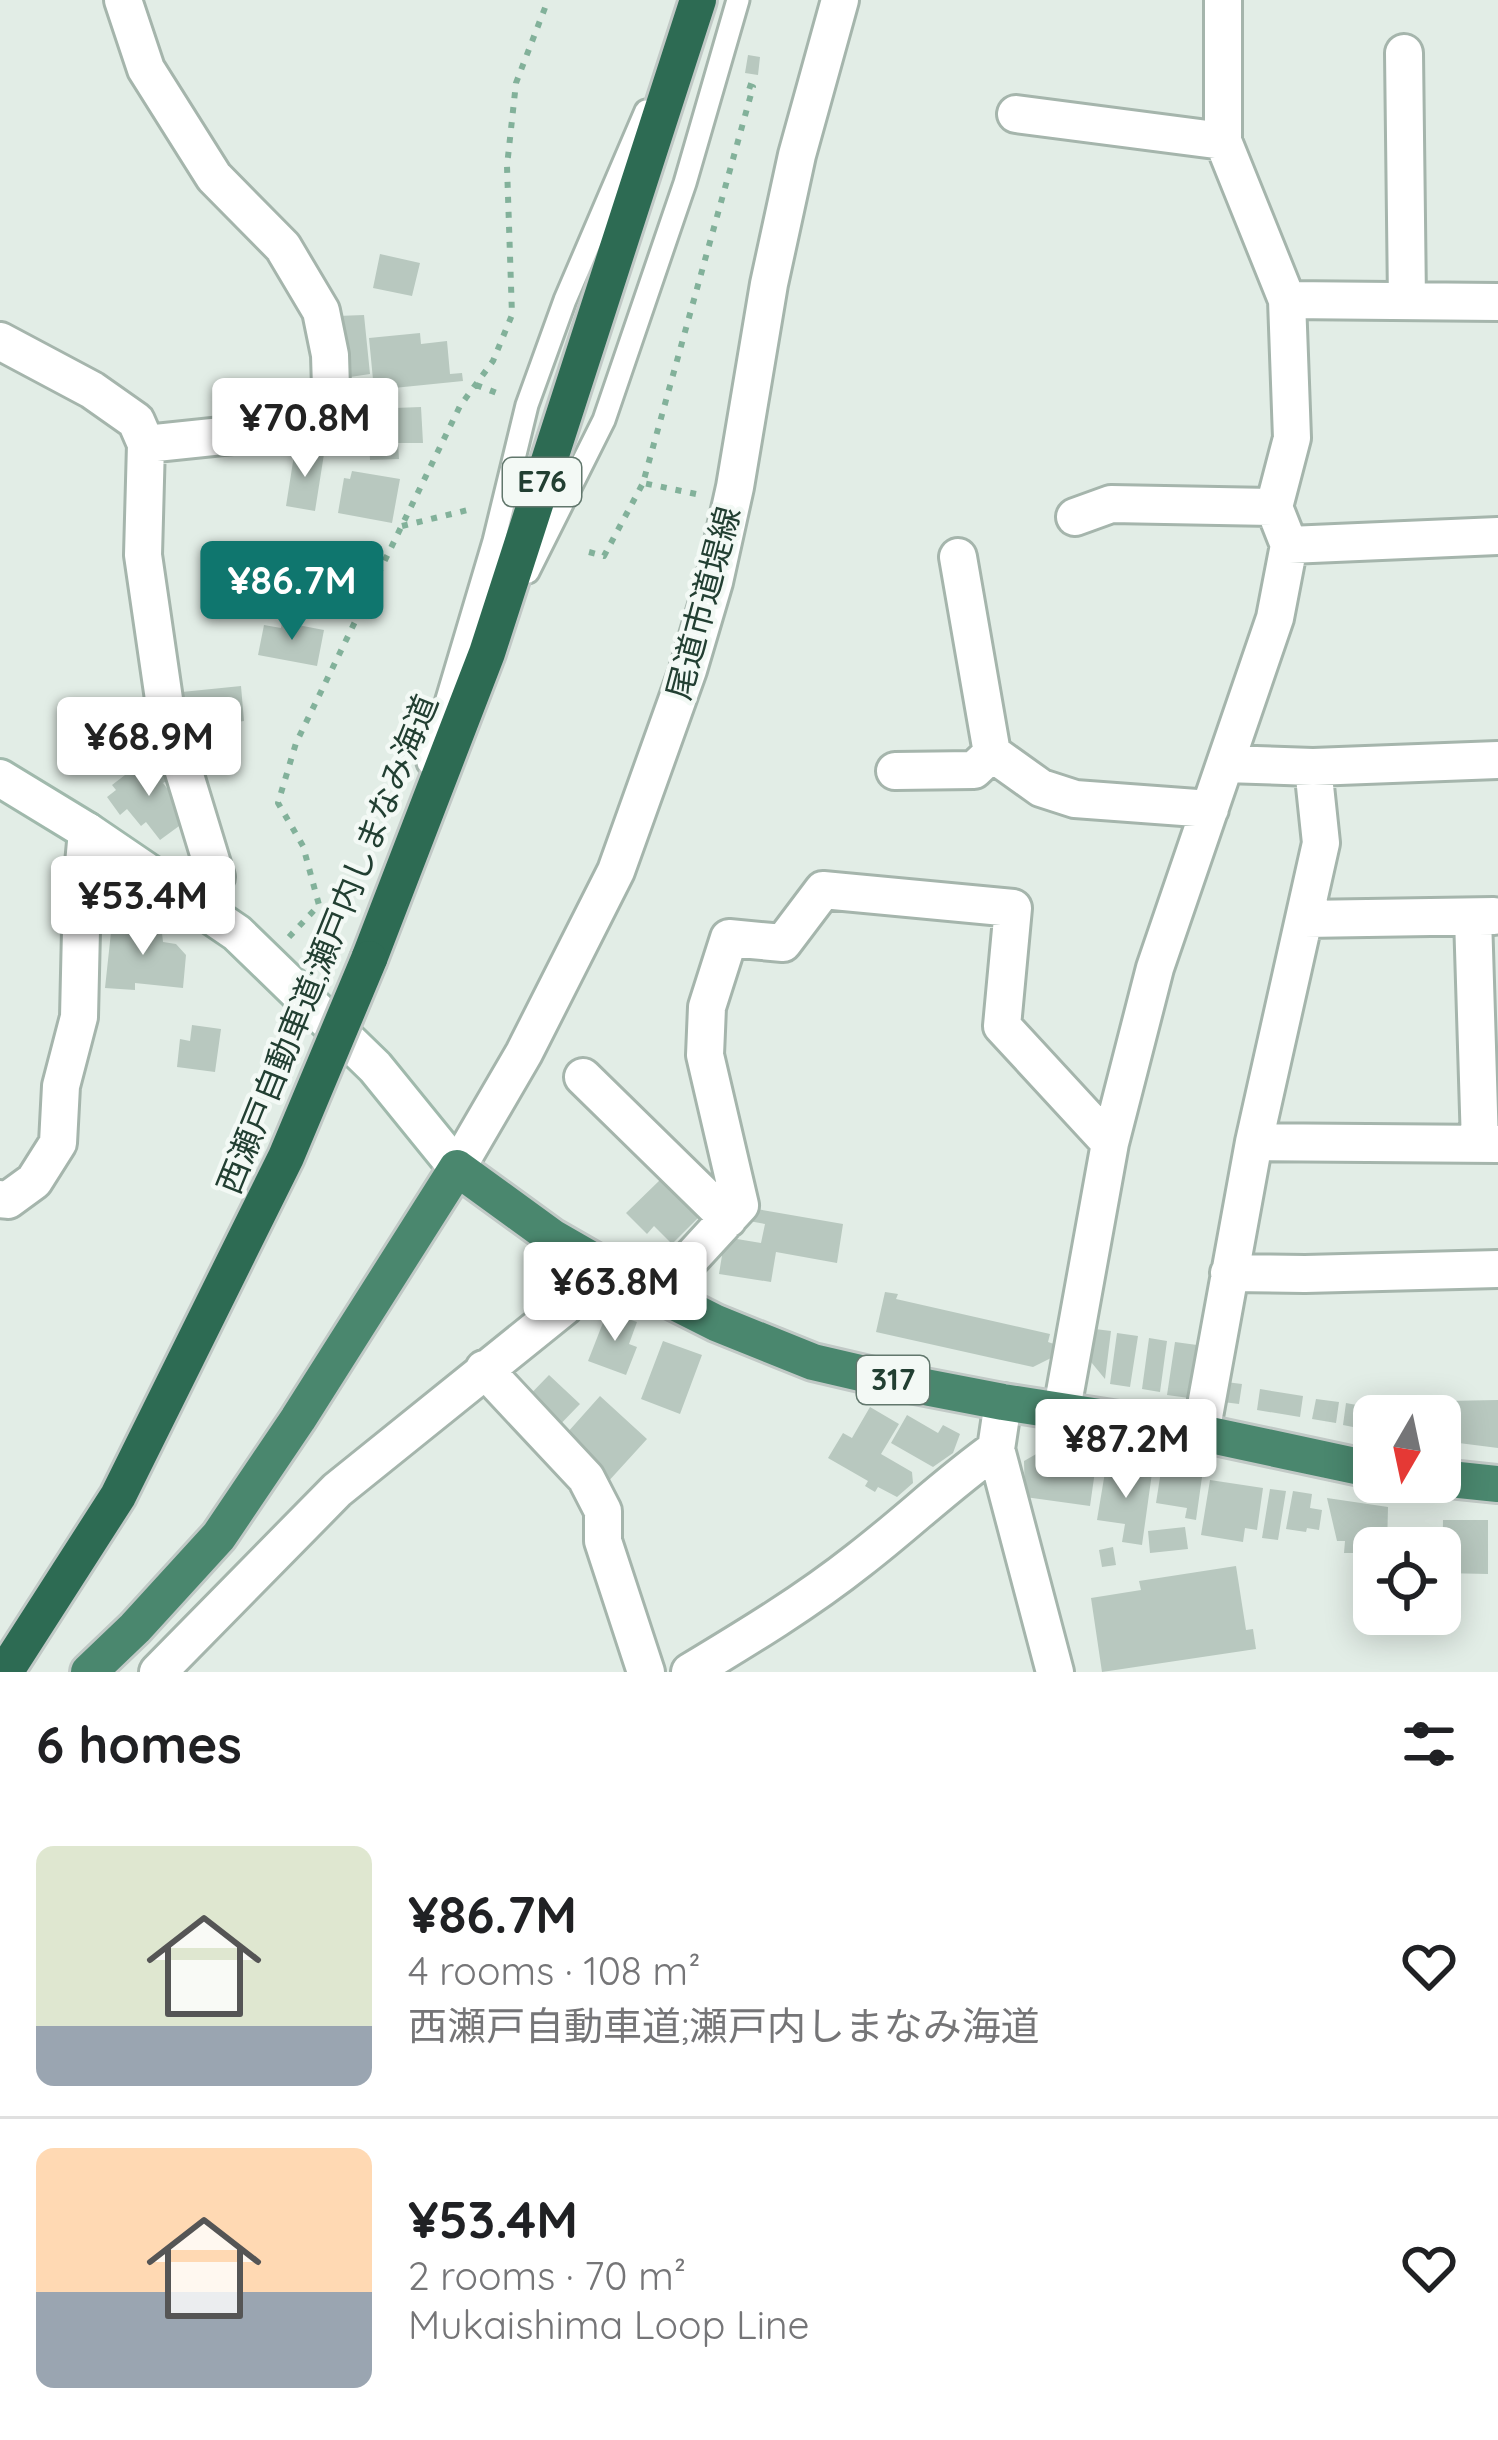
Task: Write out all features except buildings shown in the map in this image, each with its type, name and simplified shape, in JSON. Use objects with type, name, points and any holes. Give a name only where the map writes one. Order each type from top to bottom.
[{"type":"highway","name":"西瀬戸自動車道;瀬戸内しまなみ海道","points":[[4,1672],[118,1496],[286,1157],[369,959],[487,653],[696,0]]},
{"type":"highway","name":"317","points":[[457,1168],[553,1238],[599,1264],[716,1323],[813,1361],[899,1382],[1202,1433],[1353,1465]]},
{"type":"highway","points":[[89,1672],[219,1536],[457,1168]]},
{"type":"highway","points":[[1461,1480],[1498,1484]]},
{"type":"street","points":[[123,0],[146,69],[191,141],[214,177],[283,248],[321,311],[331,388],[299,414],[232,435],[146,444]]},
{"type":"street","name":"尾道市道堤線","points":[[457,1168],[524,1053],[616,872],[688,670],[735,487],[796,155],[840,0]]},
{"type":"street","points":[[1062,1409],[1110,1143],[1155,968],[1275,618],[1288,544],[1274,506],[1292,438],[1287,300],[1223,141],[1223,0]]},
{"type":"street","points":[[1403,52],[1407,301]]},
{"type":"street","points":[[1016,114],[1223,141]]},
{"type":"street","points":[[1287,300],[1498,302]]},
{"type":"street","points":[[0,341],[92,390],[136,421],[146,444],[143,555],[166,713],[216,877],[198,907]]},
{"type":"street","points":[[1076,517],[1111,504],[1274,506]]},
{"type":"street","points":[[1288,544],[1498,536]]},
{"type":"street","points":[[958,557],[992,753],[1041,788],[1075,799],[1210,809]]},
{"type":"street","points":[[895,771],[974,770],[992,753]]},
{"type":"street","points":[[1225,764],[1313,767],[1498,760]]},
{"type":"street","points":[[1202,1433],[1255,1142],[1321,844],[1313,767]]},
{"type":"street","points":[[0,778],[237,933],[375,1066],[457,1168]]},
{"type":"street","points":[[0,1199],[8,1199],[34,1180],[58,1143],[62,1086],[79,1017],[87,831]]},
{"type":"street","points":[[659,1292],[740,1205],[705,1055],[707,1007],[729,938],[783,943],[824,890],[1013,908],[1002,1026],[1110,1143]]},
{"type":"street","points":[[1255,1142],[1489,1144],[1485,916],[1304,920]]},
{"type":"street","points":[[584,1077],[728,1219]]},
{"type":"street","points":[[158,1672],[337,1490],[564,1307],[599,1264]]},
{"type":"street","points":[[1229,1273],[1498,1269]]},
{"type":"street","points":[[484,1369],[586,1478],[603,1511],[602,1541],[646,1672]]},
{"type":"street","points":[[1004,1402],[996,1449],[1055,1672]]},
{"type":"street","points":[[689,1672],[770,1624],[859,1560],[996,1449]]},
{"type":"lane","points":[[369,959],[494,541],[527,405],[565,300],[696,0]]},
{"type":"lane","points":[[487,653],[604,421],[686,183],[738,0]]},
{"type":"path","points":[[266,961],[319,905],[303,846],[278,803],[296,743],[460,406],[493,361],[512,314],[507,166],[516,83],[548,0]]},
{"type":"path","points":[[590,552],[604,556],[643,483],[753,87],[716,76]]},
{"type":"path","points":[[643,483],[696,494]]},
{"type":"path","points":[[402,526],[468,510]]}]
